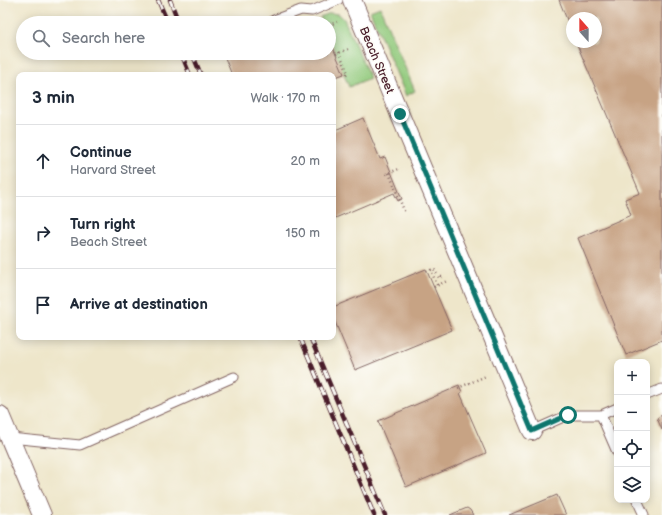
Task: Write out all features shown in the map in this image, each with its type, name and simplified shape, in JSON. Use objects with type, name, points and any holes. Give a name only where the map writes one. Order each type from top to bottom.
[{"type":"street","name":"Beach Street","points":[[352,0],[532,431]]},
{"type":"street","points":[[0,415],[42,515]]},
{"type":"lane","points":[[284,16],[300,10],[312,11],[338,0]]},
{"type":"lane","points":[[10,438],[80,445],[234,377]]},
{"type":"lane","points":[[650,394],[662,389]]},
{"type":"lane","points":[[532,431],[568,415],[601,415],[614,409]]},
{"type":"lane","points":[[601,415],[614,445]]},
{"type":"lane","points":[[638,503],[644,515]]},
{"type":"path","points":[[336,54],[348,49]]},
{"type":"path","points":[[339,52],[348,74],[345,76]]},
{"type":"path","points":[[399,169],[388,174],[405,213]]},
{"type":"path","points":[[437,285],[431,270],[434,269],[439,278],[444,276]]},
{"type":"path","points":[[434,287],[446,281]]},
{"type":"path","points":[[458,388],[486,376]]},
{"type":"green space","points":[[380,7],[415,91],[406,96],[370,11]]},
{"type":"green space","points":[[330,13],[339,14],[344,19],[370,78],[349,87],[336,55],[336,16],[322,16]]},
{"type":"building","points":[[559,0],[662,0],[662,340],[626,355],[578,238],[631,215],[625,199],[640,193],[579,48],[602,48],[602,12],[566,12],[566,17]]},
{"type":"building","points":[[336,55],[344,74],[336,77],[336,72],[231,72],[226,60],[336,60]]},
{"type":"building","points":[[363,118],[380,159],[385,157],[402,199],[398,201],[394,193],[336,218],[336,130]]},
{"type":"building","points":[[426,269],[452,330],[355,370],[336,324],[336,306]]},
{"type":"building","points":[[459,385],[462,392],[460,393],[486,453],[406,487],[378,421]]},
{"type":"building","points":[[662,415],[662,430],[657,418]]},
{"type":"building","points":[[557,495],[566,515],[509,515]]},
{"type":"building","points":[[467,508],[473,515],[450,515]]},
{"type":"railway","points":[[158,0],[165,16]]},
{"type":"railway","points":[[170,0],[176,16]]},
{"type":"railway","points":[[184,60],[189,72]]},
{"type":"railway","points":[[195,60],[200,72]]},
{"type":"railway","points":[[301,340],[374,515]]},
{"type":"railway","points":[[311,340],[385,515]]},
{"type":"route","points":[[400,114],[532,431],[568,415]]}]
